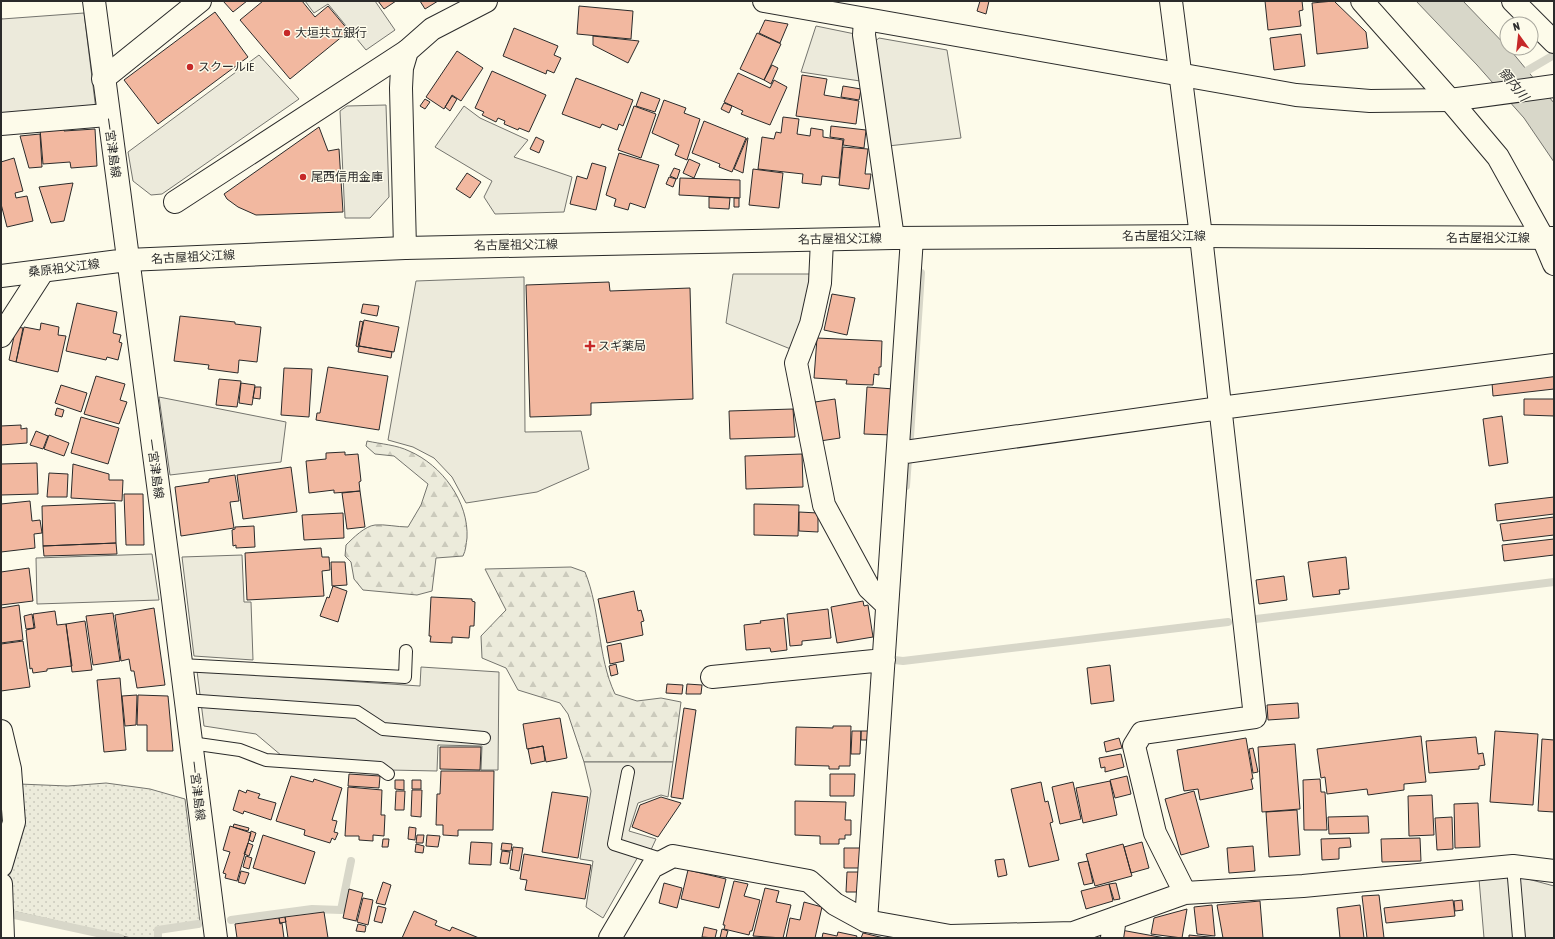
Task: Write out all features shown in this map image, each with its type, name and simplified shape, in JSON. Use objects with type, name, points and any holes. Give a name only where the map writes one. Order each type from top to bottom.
[{"type":"street","name":"一宮津島線","points":[[94,1],[216,938]]},
{"type":"street","points":[[104,79],[200,1]]},
{"type":"street","points":[[175,202],[407,51],[432,29],[486,1]]},
{"type":"street","points":[[764,1],[865,20],[1304,95],[1370,101],[1458,99],[1554,86]]},
{"type":"street","points":[[1171,1],[1179,74],[1201,236],[1255,717],[1142,733],[1134,746],[1155,834],[1185,893]]},
{"type":"street","points":[[1362,1],[1458,99],[1498,157],[1550,238],[1554,264]]},
{"type":"street","points":[[1513,1],[1550,33]]},
{"type":"street","points":[[865,20],[864,35],[902,238],[898,453],[866,922]]},
{"type":"street","points":[[405,248],[401,88],[402,68],[407,51]]},
{"type":"street","points":[[1,124],[108,115]]},
{"type":"street","name":"名古屋祖父江線","points":[[127,260],[405,248],[902,238],[1201,236],[1550,238]]},
{"type":"street","points":[[822,240],[820,283],[811,324],[796,363],[824,505],[868,588],[887,605]]},
{"type":"street","name":"桑原祖父江線","points":[[1,276],[127,260]]},
{"type":"street","points":[[1,336],[43,270]]},
{"type":"street","points":[[898,453],[1220,408],[1554,365]]},
{"type":"street","points":[[712,678],[884,660]]},
{"type":"street","points":[[1,731],[10,769],[7,823],[1,866]]},
{"type":"street","points":[[610,938],[652,867],[673,856],[808,881],[835,904],[866,922],[950,936],[1073,933],[1113,928],[1185,893],[1303,886],[1513,866],[1554,871]]},
{"type":"street","points":[[1,884],[3,938]]},
{"type":"lane","points":[[181,665],[405,677],[406,651]]},
{"type":"lane","points":[[186,700],[357,712],[383,729],[484,738]]},
{"type":"lane","points":[[191,742],[240,750],[266,760],[380,768],[388,774]]},
{"type":"lane","points":[[628,772],[614,844],[664,860]]},
{"type":"lane","points":[[1513,866],[1518,938]]},
{"type":"green space","points":[[367,441],[399,447],[421,457],[442,475],[458,498],[466,524],[467,538],[465,552],[463,556],[436,558],[432,591],[417,595],[363,590],[354,579],[351,562],[345,556],[346,545],[359,533],[371,526],[383,525],[408,527],[421,505],[428,484],[394,456],[375,454],[366,446]]},
{"type":"green space","points":[[571,567],[585,572],[594,602],[605,664],[615,694],[637,701],[661,698],[681,702],[673,762],[584,762],[568,714],[560,703],[518,690],[506,668],[482,658],[481,636],[506,610],[485,569]]},
{"type":"green space","points":[[106,783],[150,789],[185,799],[200,922],[156,928],[156,938],[131,938],[8,910],[5,869],[19,784],[68,786]]},
{"type":"shaded area","points":[[305,1],[375,1],[395,30],[366,50],[328,4],[314,13]]},
{"type":"shaded area","points":[[84,13],[96,110],[1,119],[1,16],[2,19]]},
{"type":"shaded area","points":[[816,26],[855,34],[860,81],[801,72]]},
{"type":"shaded area","points":[[879,38],[947,50],[961,138],[888,146],[873,43]]},
{"type":"shaded area","points":[[259,55],[299,99],[162,194],[151,195],[133,181],[128,152]]},
{"type":"shaded area","points":[[386,105],[389,197],[370,218],[345,218],[340,111],[347,106]]},
{"type":"shaded area","points":[[464,106],[480,118],[528,140],[514,157],[572,177],[564,212],[495,214],[484,197],[492,181],[435,147]]},
{"type":"shaded area","points":[[733,274],[813,274],[798,352],[726,323]]},
{"type":"shaded area","points":[[524,277],[525,432],[581,431],[589,469],[537,492],[466,503],[452,477],[434,458],[413,447],[388,440],[416,281]]},
{"type":"shaded area","points":[[159,397],[286,422],[281,462],[170,475]]},
{"type":"shaded area","points":[[152,554],[159,600],[37,604],[36,558]]},
{"type":"shaded area","points":[[242,555],[244,602],[251,602],[253,660],[194,656],[182,557]]},
{"type":"shaded area","points":[[421,667],[499,672],[498,770],[481,770],[482,746],[438,745],[437,771],[389,770],[282,756],[256,734],[204,726],[197,671],[420,686]]},
{"type":"shaded area","points":[[584,762],[673,762],[668,797],[661,795],[638,803],[629,831],[656,839],[650,852],[639,855],[603,918],[586,907],[593,861],[580,859],[591,791]]},
{"type":"shaded area","points":[[1513,875],[1554,886],[1554,938],[1484,938],[1479,879]]},
{"type":"water","name":"領内川","points":[[1416,1],[1463,1],[1499,38],[1499,56],[1515,56],[1554,103],[1554,162],[1524,118],[1477,65]]},
{"type":"building","points":[[223,1],[247,1],[233,12]]},
{"type":"building","points":[[263,1],[302,1],[315,17],[328,6],[349,31],[290,79],[240,20]]},
{"type":"building","points":[[378,1],[396,1],[384,9]]},
{"type":"building","points":[[420,1],[438,1],[425,9]]},
{"type":"building","points":[[980,1],[989,1],[986,14],[977,11]]},
{"type":"building","points":[[1265,1],[1302,1],[1303,10],[1299,11],[1301,26],[1268,30]]},
{"type":"building","points":[[1334,1],[1366,32],[1368,48],[1317,54],[1312,3]]},
{"type":"building","points":[[579,6],[633,11],[631,39],[577,34]]},
{"type":"building","points":[[215,12],[248,57],[158,124],[124,80]]},
{"type":"building","points":[[765,20],[788,24],[780,43],[759,33]]},
{"type":"building","points":[[514,28],[558,46],[554,55],[561,58],[554,73],[547,70],[546,74],[503,56]]},
{"type":"building","points":[[757,33],[781,44],[764,80],[740,69]]},
{"type":"building","points":[[1301,34],[1305,66],[1274,70],[1270,38]]},
{"type":"building","points":[[593,36],[639,41],[628,63],[593,45]]},
{"type":"building","points":[[457,51],[483,68],[461,101],[452,95],[444,109],[426,97]]},
{"type":"building","points":[[772,65],[778,68],[771,84],[764,80]]},
{"type":"building","points":[[492,71],[546,95],[529,132],[519,128],[518,130],[504,124],[505,121],[498,118],[496,122],[482,115],[484,112],[475,108]]},
{"type":"building","points":[[738,73],[770,88],[774,80],[787,87],[770,125],[741,114],[743,111],[724,102]]},
{"type":"building","points":[[802,75],[827,79],[824,95],[859,101],[856,124],[796,116]]},
{"type":"building","points":[[576,78],[633,100],[623,126],[619,124],[617,130],[602,124],[600,128],[562,114]]},
{"type":"building","points":[[843,86],[861,89],[859,100],[841,97]]},
{"type":"building","points":[[641,92],[660,99],[655,112],[636,106]]},
{"type":"building","points":[[452,96],[457,99],[450,111],[445,107]]},
{"type":"building","points":[[425,99],[430,102],[425,109],[420,106]]},
{"type":"building","points":[[664,100],[686,108],[684,113],[700,119],[687,160],[675,155],[679,145],[652,133]]},
{"type":"building","points":[[724,103],[732,106],[729,113],[721,109]]},
{"type":"building","points":[[634,106],[656,114],[641,158],[618,150]]},
{"type":"building","points":[[783,117],[799,119],[797,134],[810,136],[811,128],[823,130],[823,137],[843,140],[839,178],[822,176],[821,185],[802,183],[803,174],[758,169],[762,137],[774,139],[776,132],[781,133]]},
{"type":"building","points":[[704,121],[746,138],[732,172],[719,167],[720,164],[692,153]]},
{"type":"building","points":[[831,126],[866,130],[864,148],[843,145],[844,139],[830,137]]},
{"type":"building","points":[[319,127],[328,151],[339,149],[343,212],[256,215],[238,207],[227,199],[224,194]]},
{"type":"building","points":[[64,128],[64,131],[95,129],[97,166],[71,168],[70,162],[43,164],[40,129]]},
{"type":"building","points":[[40,134],[42,167],[29,168],[20,136]]},
{"type":"building","points":[[536,137],[544,141],[539,153],[530,149]]},
{"type":"building","points":[[748,138],[743,173],[734,169]]},
{"type":"building","points":[[843,147],[868,149],[865,174],[871,174],[869,189],[839,185]]},
{"type":"building","points":[[619,153],[659,165],[645,208],[630,203],[628,210],[614,206],[616,199],[606,195]]},
{"type":"building","points":[[14,158],[23,191],[15,193],[16,198],[27,196],[33,221],[7,227],[1,204],[1,162]]},
{"type":"building","points":[[689,159],[700,164],[694,178],[683,173]]},
{"type":"building","points":[[592,163],[606,167],[596,210],[570,204],[577,176],[587,179]]},
{"type":"building","points":[[674,168],[680,170],[677,179],[670,176]]},
{"type":"building","points":[[753,169],[783,173],[779,208],[749,205]]},
{"type":"building","points":[[467,173],[481,182],[470,198],[456,189]]},
{"type":"building","points":[[669,177],[676,179],[673,187],[666,184]]},
{"type":"building","points":[[680,178],[740,180],[740,198],[679,195]]},
{"type":"building","points":[[73,183],[64,221],[51,223],[39,187]]},
{"type":"building","points":[[709,197],[730,198],[729,209],[709,208]]},
{"type":"building","points":[[734,198],[739,198],[739,207],[734,207]]},
{"type":"building","points":[[609,282],[610,291],[690,288],[693,399],[591,403],[591,415],[530,417],[526,285]]},
{"type":"building","points":[[832,294],[855,298],[847,335],[824,330]]},
{"type":"building","points":[[77,303],[117,312],[113,333],[121,335],[119,342],[122,343],[118,360],[107,357],[106,360],[66,351]]},
{"type":"building","points":[[363,304],[379,306],[377,316],[361,313]]},
{"type":"building","points":[[180,316],[235,322],[235,324],[261,327],[257,362],[239,360],[238,373],[208,369],[209,365],[174,361]]},
{"type":"building","points":[[364,320],[399,327],[394,352],[359,346]]},
{"type":"building","points":[[360,321],[363,322],[358,347],[356,346]]},
{"type":"building","points":[[41,323],[59,327],[58,335],[66,336],[58,372],[16,362],[24,327],[40,330]]},
{"type":"building","points":[[16,327],[23,328],[16,362],[9,360]]},
{"type":"building","points":[[817,338],[882,341],[881,367],[879,367],[879,375],[874,374],[873,385],[846,384],[847,380],[814,378]]},
{"type":"building","points":[[359,346],[392,352],[391,358],[358,352]]},
{"type":"building","points":[[328,367],[388,376],[379,430],[316,420],[317,413],[320,413]]},
{"type":"building","points":[[284,368],[312,369],[309,417],[281,415]]},
{"type":"building","points":[[1554,375],[1554,389],[1493,396],[1492,383]]},
{"type":"building","points":[[96,376],[125,384],[120,400],[127,402],[119,424],[84,414]]},
{"type":"building","points":[[219,379],[241,381],[237,407],[216,405]]},
{"type":"building","points":[[241,383],[255,385],[252,405],[239,403]]},
{"type":"building","points":[[61,385],[87,393],[81,412],[55,403]]},
{"type":"building","points":[[255,387],[261,387],[260,399],[253,398]]},
{"type":"building","points":[[867,387],[894,389],[892,435],[864,434]]},
{"type":"building","points":[[835,399],[840,438],[820,441],[815,402]]},
{"type":"building","points":[[1524,399],[1554,399],[1554,416],[1524,415]]},
{"type":"building","points":[[57,408],[64,410],[62,417],[55,415]]},
{"type":"building","points":[[793,409],[795,437],[730,439],[729,411]]},
{"type":"building","points":[[1502,416],[1508,463],[1489,466],[1483,419]]},
{"type":"building","points":[[81,417],[119,428],[108,464],[71,453]]},
{"type":"building","points":[[21,425],[21,429],[27,428],[27,443],[1,445],[1,426]]},
{"type":"building","points":[[36,431],[48,436],[43,449],[30,445]]},
{"type":"building","points":[[49,435],[69,443],[64,456],[44,449]]},
{"type":"building","points":[[345,452],[345,455],[358,454],[361,481],[359,482],[360,491],[334,493],[334,490],[309,493],[306,461],[326,459],[326,453]]},
{"type":"building","points":[[802,454],[803,487],[746,489],[745,456]]},
{"type":"building","points":[[37,463],[38,494],[1,495],[1,464]]},
{"type":"building","points":[[73,464],[109,474],[109,480],[123,480],[122,501],[71,498]]},
{"type":"building","points":[[291,467],[297,512],[243,519],[237,475]]},
{"type":"building","points":[[49,473],[68,474],[67,497],[47,497]]},
{"type":"building","points":[[235,475],[239,501],[230,502],[234,528],[181,536],[175,487],[209,482],[209,479]]},
{"type":"building","points":[[360,491],[365,527],[347,529],[342,493]]},
{"type":"building","points":[[124,494],[143,494],[144,545],[126,545]]},
{"type":"building","points":[[1554,497],[1554,514],[1497,521],[1495,504]]},
{"type":"building","points":[[30,501],[32,521],[40,520],[42,533],[34,534],[35,548],[1,552],[1,504]]},
{"type":"building","points":[[115,503],[116,543],[43,546],[42,506]]},
{"type":"building","points":[[754,504],[799,505],[798,536],[754,535]]},
{"type":"building","points":[[799,512],[818,513],[818,532],[799,531]]},
{"type":"building","points":[[343,513],[344,538],[304,540],[302,515]]},
{"type":"building","points":[[1554,517],[1554,535],[1503,541],[1500,524]]},
{"type":"building","points":[[254,526],[255,547],[236,548],[236,545],[233,546],[232,530],[235,529],[235,527]]},
{"type":"building","points":[[1554,539],[1554,555],[1504,561],[1502,545]]},
{"type":"building","points":[[116,543],[117,554],[44,556],[43,546]]},
{"type":"building","points":[[321,548],[322,557],[329,557],[330,570],[322,571],[324,596],[247,600],[245,553]]},
{"type":"building","points":[[1346,557],[1349,589],[1339,590],[1340,594],[1313,597],[1308,562]]},
{"type":"building","points":[[331,562],[345,562],[347,585],[332,586]]},
{"type":"building","points":[[29,568],[33,601],[1,605],[1,572]]},
{"type":"building","points":[[1284,576],[1287,600],[1259,604],[1256,580]]},
{"type":"building","points":[[333,586],[347,591],[338,622],[320,616]]},
{"type":"building","points":[[634,591],[638,611],[641,610],[644,621],[641,622],[643,635],[607,643],[598,599]]},
{"type":"building","points":[[431,597],[472,599],[472,601],[475,602],[474,626],[470,626],[469,638],[452,637],[452,643],[430,642]]},
{"type":"building","points":[[863,601],[864,606],[868,605],[873,637],[837,643],[831,607]]},
{"type":"building","points":[[19,605],[23,640],[1,643],[1,608]]},
{"type":"building","points":[[154,608],[165,685],[137,688],[134,671],[131,671],[129,659],[121,661],[115,615]]},
{"type":"building","points":[[828,609],[831,638],[802,641],[802,645],[790,646],[787,614]]},
{"type":"building","points":[[55,611],[57,625],[66,624],[72,666],[47,669],[47,671],[33,673],[32,668],[30,669],[26,630],[35,628],[33,614]]},
{"type":"building","points":[[113,613],[120,661],[93,665],[86,616]]},
{"type":"building","points":[[32,614],[34,628],[26,629],[24,616]]},
{"type":"building","points":[[784,618],[787,650],[771,652],[770,648],[746,650],[744,625]]},
{"type":"building","points":[[85,621],[92,670],[72,672],[66,624]]},
{"type":"building","points":[[23,641],[30,687],[1,691],[1,644]]},
{"type":"building","points":[[621,643],[624,661],[610,664],[607,646]]},
{"type":"building","points":[[616,664],[618,674],[611,676],[609,666]]},
{"type":"building","points":[[1110,665],[1114,701],[1091,704],[1087,668]]},
{"type":"building","points":[[120,678],[126,750],[104,752],[97,680]]},
{"type":"building","points":[[667,684],[683,685],[682,694],[666,693]]},
{"type":"building","points":[[687,684],[702,685],[701,694],[686,694]]},
{"type":"building","points":[[137,695],[136,725],[125,726],[122,696]]},
{"type":"building","points":[[138,695],[168,696],[173,751],[147,751],[147,725],[137,725]]},
{"type":"building","points":[[1298,703],[1299,718],[1268,720],[1267,705]]},
{"type":"building","points":[[684,708],[696,710],[683,799],[671,797]]},
{"type":"building","points":[[560,718],[567,758],[546,762],[543,746],[527,749],[523,724]]},
{"type":"building","points":[[833,726],[851,726],[850,766],[839,766],[839,769],[829,769],[829,766],[795,765],[796,727],[833,728]]},
{"type":"building","points":[[852,731],[861,731],[860,754],[851,754]]},
{"type":"building","points":[[861,731],[868,731],[868,740],[861,740]]},
{"type":"building","points":[[1495,731],[1538,734],[1533,805],[1490,802]]},
{"type":"building","points":[[1421,736],[1426,782],[1404,784],[1404,790],[1368,795],[1367,789],[1327,794],[1325,777],[1321,778],[1317,749]]},
{"type":"building","points":[[1476,737],[1478,754],[1483,753],[1485,765],[1479,766],[1479,769],[1429,773],[1426,741]]},
{"type":"building","points":[[1119,738],[1122,748],[1106,752],[1104,742]]},
{"type":"building","points":[[1246,738],[1253,779],[1251,779],[1253,789],[1200,800],[1198,789],[1184,791],[1177,750]]},
{"type":"building","points":[[1542,739],[1554,740],[1554,812],[1538,811]]},
{"type":"building","points":[[1295,744],[1300,809],[1262,812],[1258,747]]},
{"type":"building","points":[[543,746],[545,761],[531,764],[528,749]]},
{"type":"building","points":[[440,747],[481,747],[480,770],[440,769]]},
{"type":"building","points":[[1253,748],[1258,772],[1253,773],[1249,749]]},
{"type":"building","points":[[1121,754],[1124,767],[1105,772],[1105,767],[1101,768],[1099,758]]},
{"type":"building","points":[[441,771],[494,771],[493,830],[458,830],[458,836],[443,835],[443,825],[436,825],[437,794],[440,794]]},
{"type":"building","points":[[349,774],[380,776],[379,788],[348,786]]},
{"type":"building","points":[[830,774],[855,774],[854,796],[830,796]]},
{"type":"building","points":[[291,776],[313,782],[314,779],[342,788],[332,820],[337,821],[334,832],[338,833],[335,840],[332,838],[330,843],[304,835],[305,830],[276,821]]},
{"type":"building","points":[[1127,776],[1131,794],[1115,798],[1110,780]]},
{"type":"building","points":[[1320,779],[1321,792],[1325,792],[1327,830],[1304,830],[1303,780]]},
{"type":"building","points":[[395,780],[404,780],[404,790],[395,789]]},
{"type":"building","points":[[412,780],[421,780],[421,789],[412,789]]},
{"type":"building","points":[[1110,781],[1117,815],[1083,823],[1076,788]]},
{"type":"building","points":[[1041,782],[1045,802],[1048,801],[1053,822],[1050,823],[1059,860],[1029,867],[1011,789]]},
{"type":"building","points":[[1073,782],[1081,819],[1060,824],[1052,787]]},
{"type":"building","points":[[348,787],[382,790],[381,815],[385,815],[384,836],[373,835],[373,841],[359,840],[359,836],[345,836]]},
{"type":"building","points":[[239,790],[246,793],[247,790],[260,794],[258,798],[276,803],[271,820],[244,811],[243,814],[233,810]]},
{"type":"building","points":[[412,790],[422,790],[421,817],[411,816]]},
{"type":"building","points":[[396,791],[405,791],[404,810],[395,810]]},
{"type":"building","points":[[1194,791],[1209,847],[1181,855],[1165,799]]},
{"type":"building","points":[[552,792],[588,797],[578,858],[542,852]]},
{"type":"building","points":[[1432,795],[1434,835],[1409,836],[1408,796]]},
{"type":"building","points":[[661,797],[681,803],[658,837],[632,827],[640,805]]},
{"type":"building","points":[[795,801],[846,802],[845,820],[851,820],[851,835],[845,835],[845,839],[839,839],[839,844],[820,844],[820,836],[795,835]]},
{"type":"building","points":[[1478,803],[1480,847],[1455,848],[1454,804]]},
{"type":"building","points":[[1297,810],[1300,855],[1269,857],[1266,812]]},
{"type":"building","points":[[1368,816],[1369,833],[1329,834],[1328,817]]},
{"type":"building","points":[[1452,817],[1453,849],[1437,850],[1435,818]]},
{"type":"building","points":[[234,824],[249,828],[248,831],[233,827]]},
{"type":"building","points":[[230,826],[251,833],[237,881],[225,878],[226,874],[223,873],[230,852],[223,850]]},
{"type":"building","points":[[409,827],[416,828],[415,840],[408,839]]},
{"type":"building","points":[[251,831],[256,833],[253,842],[249,840]]},
{"type":"building","points":[[263,835],[315,852],[305,884],[253,868]]},
{"type":"building","points":[[417,835],[424,835],[423,843],[416,843]]},
{"type":"building","points":[[427,835],[440,836],[438,847],[426,846]]},
{"type":"building","points":[[1350,838],[1351,847],[1339,848],[1339,859],[1322,860],[1321,839]]},
{"type":"building","points":[[1420,838],[1421,861],[1382,862],[1381,839]]},
{"type":"building","points":[[383,839],[389,839],[388,847],[382,847]]},
{"type":"building","points":[[471,842],[492,843],[491,865],[469,864]]},
{"type":"building","points":[[1142,842],[1149,868],[1131,873],[1124,847]]},
{"type":"building","points":[[248,843],[253,845],[249,856],[244,854]]},
{"type":"building","points":[[502,843],[512,844],[511,851],[501,850]]},
{"type":"building","points":[[416,844],[424,846],[423,853],[415,852]]},
{"type":"building","points":[[1123,844],[1132,876],[1095,886],[1086,854]]},
{"type":"building","points":[[1253,846],[1255,871],[1229,873],[1227,848]]},
{"type":"building","points":[[513,847],[523,848],[519,871],[510,869]]},
{"type":"building","points":[[844,848],[861,848],[861,868],[844,868]]},
{"type":"building","points":[[502,851],[510,852],[508,864],[500,863]]},
{"type":"building","points":[[524,854],[591,865],[585,899],[525,890],[527,880],[520,879]]},
{"type":"building","points":[[246,856],[252,858],[249,869],[243,867]]},
{"type":"building","points":[[1004,859],[1007,875],[998,877],[995,860]]},
{"type":"building","points":[[1088,861],[1093,883],[1084,885],[1078,863]]},
{"type":"building","points":[[688,870],[726,879],[719,908],[681,899]]},
{"type":"building","points":[[241,871],[249,873],[245,884],[238,882]]},
{"type":"building","points":[[847,872],[859,872],[859,892],[846,892]]},
{"type":"building","points":[[734,881],[748,884],[744,896],[760,900],[752,931],[750,931],[749,935],[724,929],[725,925],[723,925]]},
{"type":"building","points":[[383,882],[391,885],[385,905],[376,903]]},
{"type":"building","points":[[664,883],[682,888],[677,908],[659,903]]},
{"type":"building","points":[[1116,883],[1120,899],[1114,900],[1109,884]]},
{"type":"building","points":[[1109,884],[1113,901],[1086,909],[1081,891]]},
{"type":"building","points":[[765,888],[779,891],[776,902],[791,905],[783,938],[753,936]]},
{"type":"building","points":[[349,889],[363,893],[356,921],[343,918]]},
{"type":"building","points":[[1379,895],[1384,938],[1367,938],[1362,896]]},
{"type":"building","points":[[363,898],[373,900],[368,925],[357,922]]},
{"type":"building","points":[[1453,900],[1455,916],[1386,923],[1384,908]]},
{"type":"building","points":[[1462,900],[1463,910],[1455,911],[1454,901]]},
{"type":"building","points":[[1260,901],[1263,938],[1223,938],[1217,905]]},
{"type":"building","points":[[804,902],[822,907],[815,938],[786,938],[790,918],[800,920]]},
{"type":"building","points":[[1212,905],[1215,936],[1197,934],[1194,907]]},
{"type":"building","points":[[1360,905],[1364,938],[1340,938],[1337,908]]},
{"type":"building","points":[[378,906],[386,908],[382,923],[374,921]]},
{"type":"building","points":[[1187,909],[1182,938],[1151,934],[1154,918]]},
{"type":"building","points":[[414,911],[437,921],[435,925],[450,931],[452,927],[479,938],[402,938]]},
{"type":"building","points":[[324,912],[328,938],[288,938],[285,917]]},
{"type":"building","points":[[285,917],[286,922],[280,923],[279,918]]},
{"type":"building","points":[[279,918],[280,924],[282,923],[284,938],[237,938],[235,924]]},
{"type":"building","points":[[358,924],[366,926],[365,932],[356,931]]},
{"type":"building","points":[[704,927],[717,930],[715,938],[702,937]]},
{"type":"building","points":[[722,929],[728,931],[726,938],[720,938]]},
{"type":"building","points":[[1121,930],[1165,938],[1120,938]]},
{"type":"building","points":[[838,932],[857,936],[856,938],[822,938],[823,933],[837,936]]},
{"type":"building","points":[[863,933],[884,938],[861,938]]},
{"type":"building","points":[[1189,935],[1219,938],[1189,938]]},
{"type":"waterway","name":"領内川","points":[[1518,76],[1554,55]]},
{"type":"waterway","points":[[910,437],[921,273]]},
{"type":"waterway","points":[[906,486],[908,459]]},
{"type":"waterway","points":[[1256,619],[1554,582]]},
{"type":"waterway","points":[[894,660],[903,661],[1228,622]]},
{"type":"waterway","points":[[231,920],[312,909],[341,910],[351,861]]},
{"type":"waterway","points":[[10,914],[120,938]]},
{"type":"waterway","points":[[158,938],[158,930],[198,924]]},
{"type":"place","name":"大垣共立銀行","points":[[287,33]]},
{"type":"place","name":"スクールIE","points":[[190,67]]},
{"type":"place","name":"尾西信用金庫","points":[[303,177]]},
{"type":"place","name":"スギ薬局","points":[[590,346]]}]
